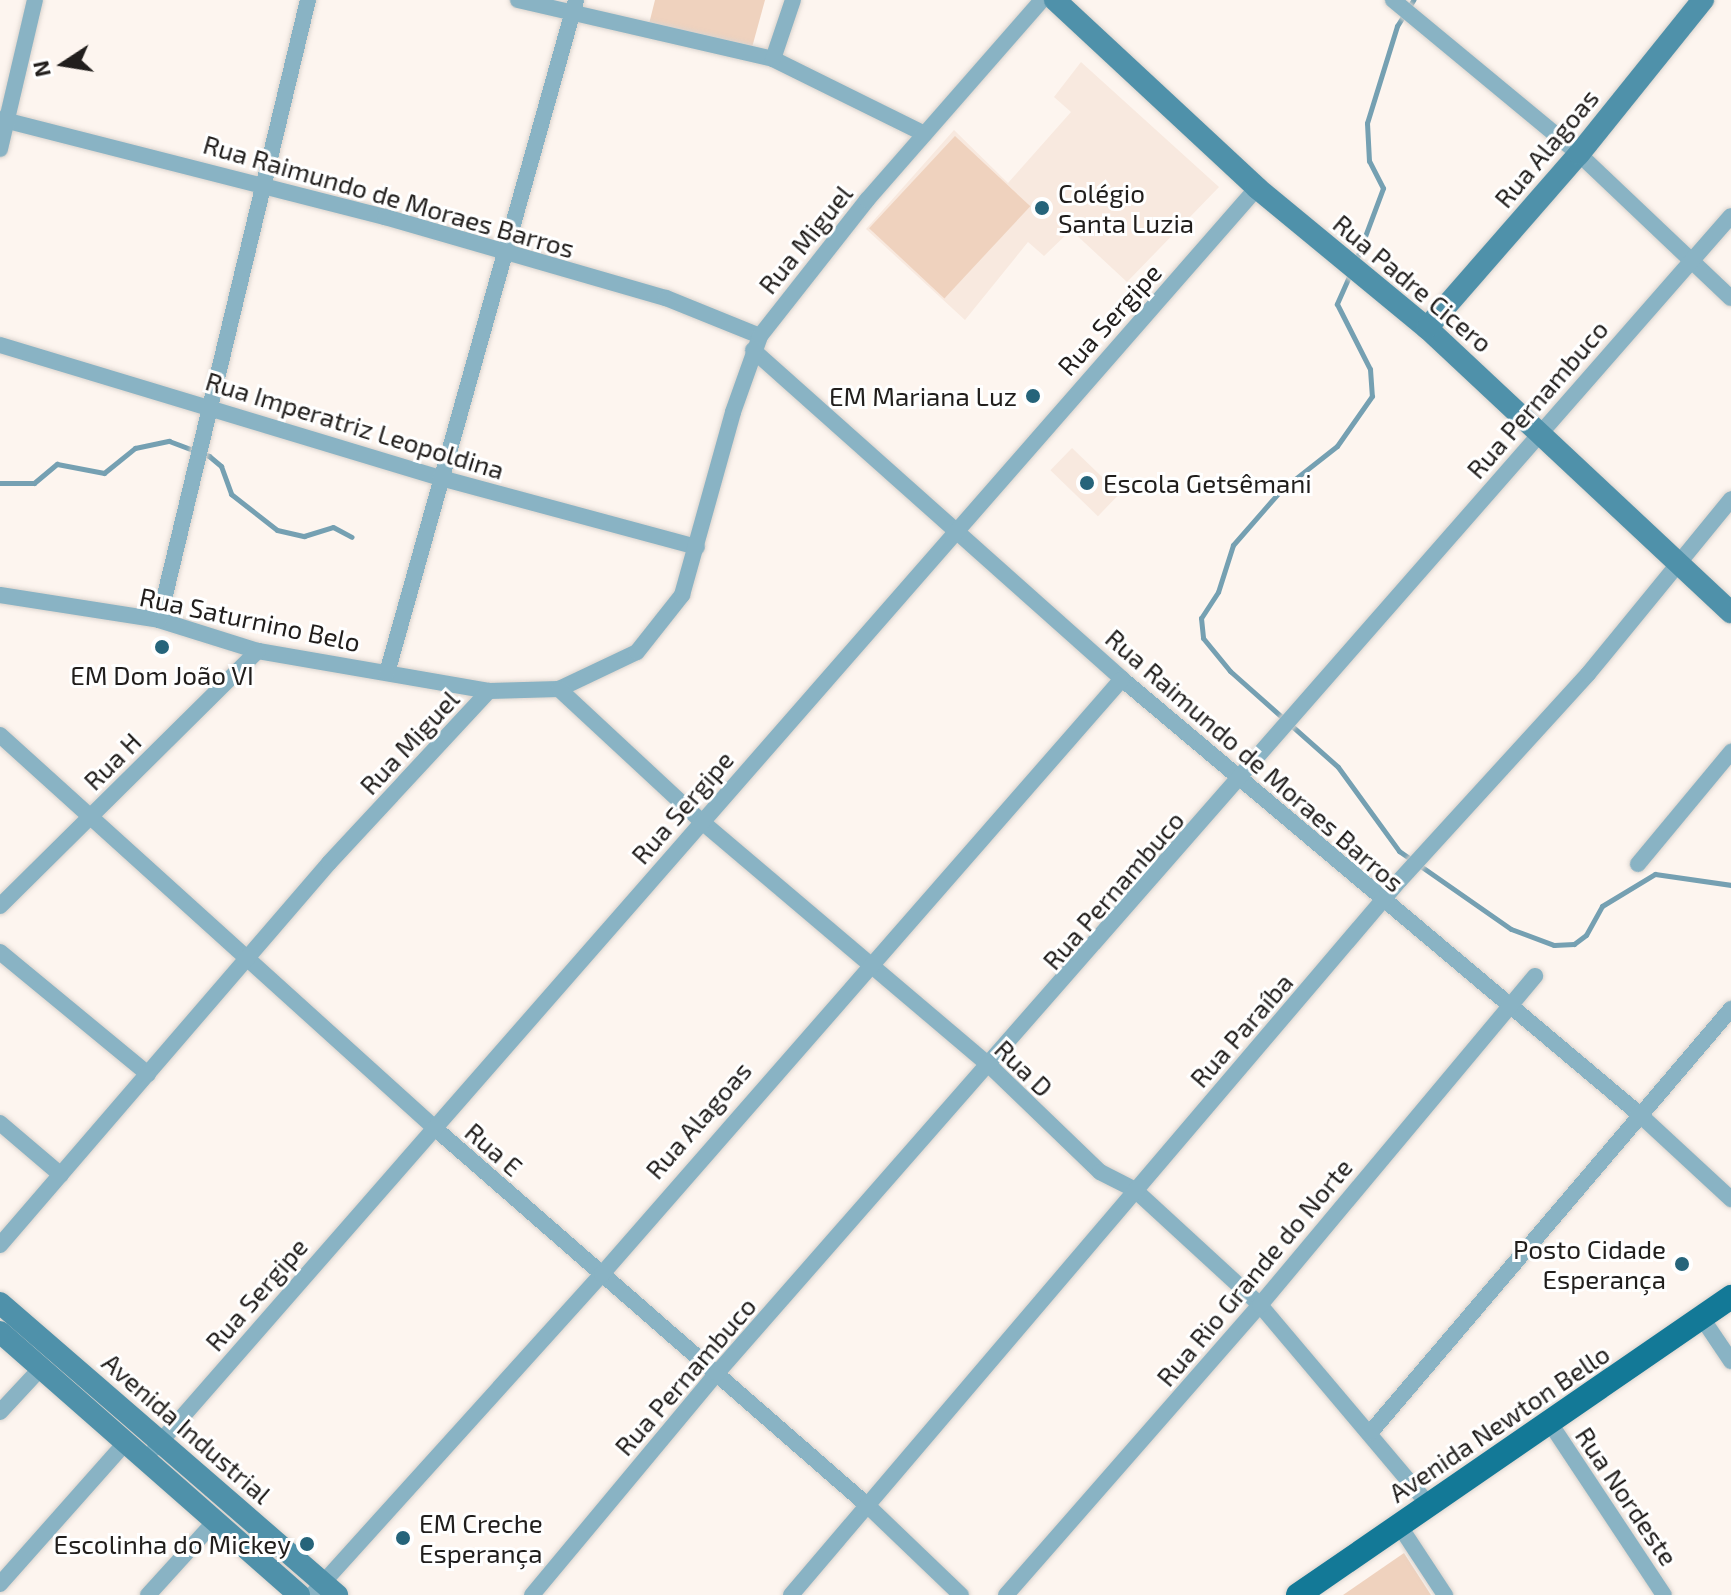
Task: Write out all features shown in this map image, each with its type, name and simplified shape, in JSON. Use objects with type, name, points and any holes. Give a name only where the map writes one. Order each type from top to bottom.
[{"type":"main road","name":"Avenida Newton Bello","points":[[1298,1595],[1731,1297]]},
{"type":"street","points":[[0,149],[4,120],[35,0]]},
{"type":"street","points":[[159,620],[198,468],[308,0]]},
{"type":"street","points":[[518,0],[574,8],[773,59],[925,134]]},
{"type":"street","points":[[773,59],[793,0]]},
{"type":"street","name":"Rua Miguel","points":[[0,1245],[250,960],[329,863],[489,691],[559,689],[637,652],[657,633],[682,595],[757,343],[791,291],[1042,0]]},
{"type":"street","name":"Rua Padre Cicero","points":[[1055,0],[1257,188],[1427,328],[1731,612]]},
{"type":"street","points":[[1393,0],[1579,154],[1731,298]]},
{"type":"street","name":"Rua Alagoas","points":[[1427,328],[1579,154],[1703,0]]},
{"type":"street","points":[[387,673],[508,254],[574,8]]},
{"type":"street","name":"Rua Raimundo de Moraes Barros","points":[[4,120],[266,184],[666,298],[757,343],[954,530],[1122,679],[1382,902],[1638,1113],[1731,1199]]},
{"type":"street","name":"Rua Sergipe","points":[[147,1460],[160,1441],[437,1130],[954,530],[1257,188]]},
{"type":"street","name":"Rua Pernambuco","points":[[532,1595],[717,1373],[991,1067],[1690,259],[1731,216]]},
{"type":"street","name":"Rua Imperatriz Leopoldina","points":[[0,345],[441,478],[697,547]]},
{"type":"street","name":"Rua Paraíba","points":[[791,1595],[1400,880],[1680,565],[1731,499]]},
{"type":"street","name":"Rua Saturnino Belo","points":[[0,595],[159,620],[258,651],[489,691]]},
{"type":"street","name":"Rua H","points":[[0,906],[258,651]]},
{"type":"street","name":"Rua Alagoas","points":[[324,1591],[1122,679]]},
{"type":"street","name":"Rua D","points":[[559,689],[701,821],[991,1067],[1100,1172],[1135,1190],[1260,1305],[1429,1505]]},
{"type":"street","name":"Rua E","points":[[0,735],[437,1130],[867,1505],[961,1595]]},
{"type":"street","points":[[1638,864],[1731,752]]},
{"type":"street","points":[[0,952],[148,1074]]},
{"type":"street","name":"Rua Rio Grande do Norte","points":[[1006,1595],[1260,1305],[1535,976]]},
{"type":"street","points":[[1370,1433],[1638,1113],[1731,1009]]},
{"type":"street","points":[[0,1123],[61,1175]]},
{"type":"street","name":"Avenida Industrial","points":[[0,1303],[160,1441],[324,1591]]},
{"type":"street","points":[[1702,1318],[1731,1361]]},
{"type":"street","name":"Avenida Industrial","points":[[0,1332],[299,1595]]},
{"type":"street","points":[[0,1412],[42,1367]]},
{"type":"street","name":"Rua Nordeste","points":[[1550,1423],[1664,1595]]},
{"type":"street","points":[[0,1584],[126,1442]]},
{"type":"street","points":[[148,1595],[216,1520]]},
{"type":"street","points":[[1399,1525],[1445,1595]]},
{"type":"shaded area","points":[[655,0],[765,0],[751,51],[649,24]]},
{"type":"shaded area","name":"Colégio Santa Luzia","points":[[1081,62],[1219,187],[1127,282],[1071,230],[1044,256],[1028,242],[965,320],[866,229],[954,130],[1008,183],[1071,112],[1054,97]]},
{"type":"shaded area","points":[[955,136],[1030,206],[944,298],[869,228]]},
{"type":"shaded area","name":"Escola Getsêmani","points":[[1072,448],[1119,494],[1098,516],[1050,470]]},
{"type":"shaded area","points":[[1404,1553],[1431,1595],[1343,1595]]},
{"type":"waterway","points":[[1355,263],[1383,188],[1369,161],[1367,123],[1397,26],[1413,0]]},
{"type":"waterway","points":[[1351,272],[1337,304],[1370,369],[1372,396],[1337,446],[1281,490],[1233,545],[1218,592],[1201,618],[1203,638],[1230,671],[1338,767],[1399,851],[1511,929],[1554,945],[1574,944],[1586,935],[1602,906],[1655,874],[1731,885]]},
{"type":"waterway","points":[[0,483],[34,483],[57,464],[104,473],[135,448],[169,441],[209,456],[221,466],[231,494],[277,530],[304,536],[333,527],[352,537]]},
{"type":"place","name":"Colégio Santa Luzia","points":[[1042,208]]},
{"type":"place","name":"EM Mariana Luz","points":[[1033,396]]},
{"type":"place","name":"Escola Getsêmani","points":[[1087,483]]},
{"type":"place","name":"EM Dom João VI","points":[[162,647]]},
{"type":"place","name":"Posto Cidade Esperança","points":[[1682,1264]]},
{"type":"place","name":"EM Creche Esperança","points":[[403,1538]]},
{"type":"place","name":"Escolinha do Mickey","points":[[307,1544]]}]
